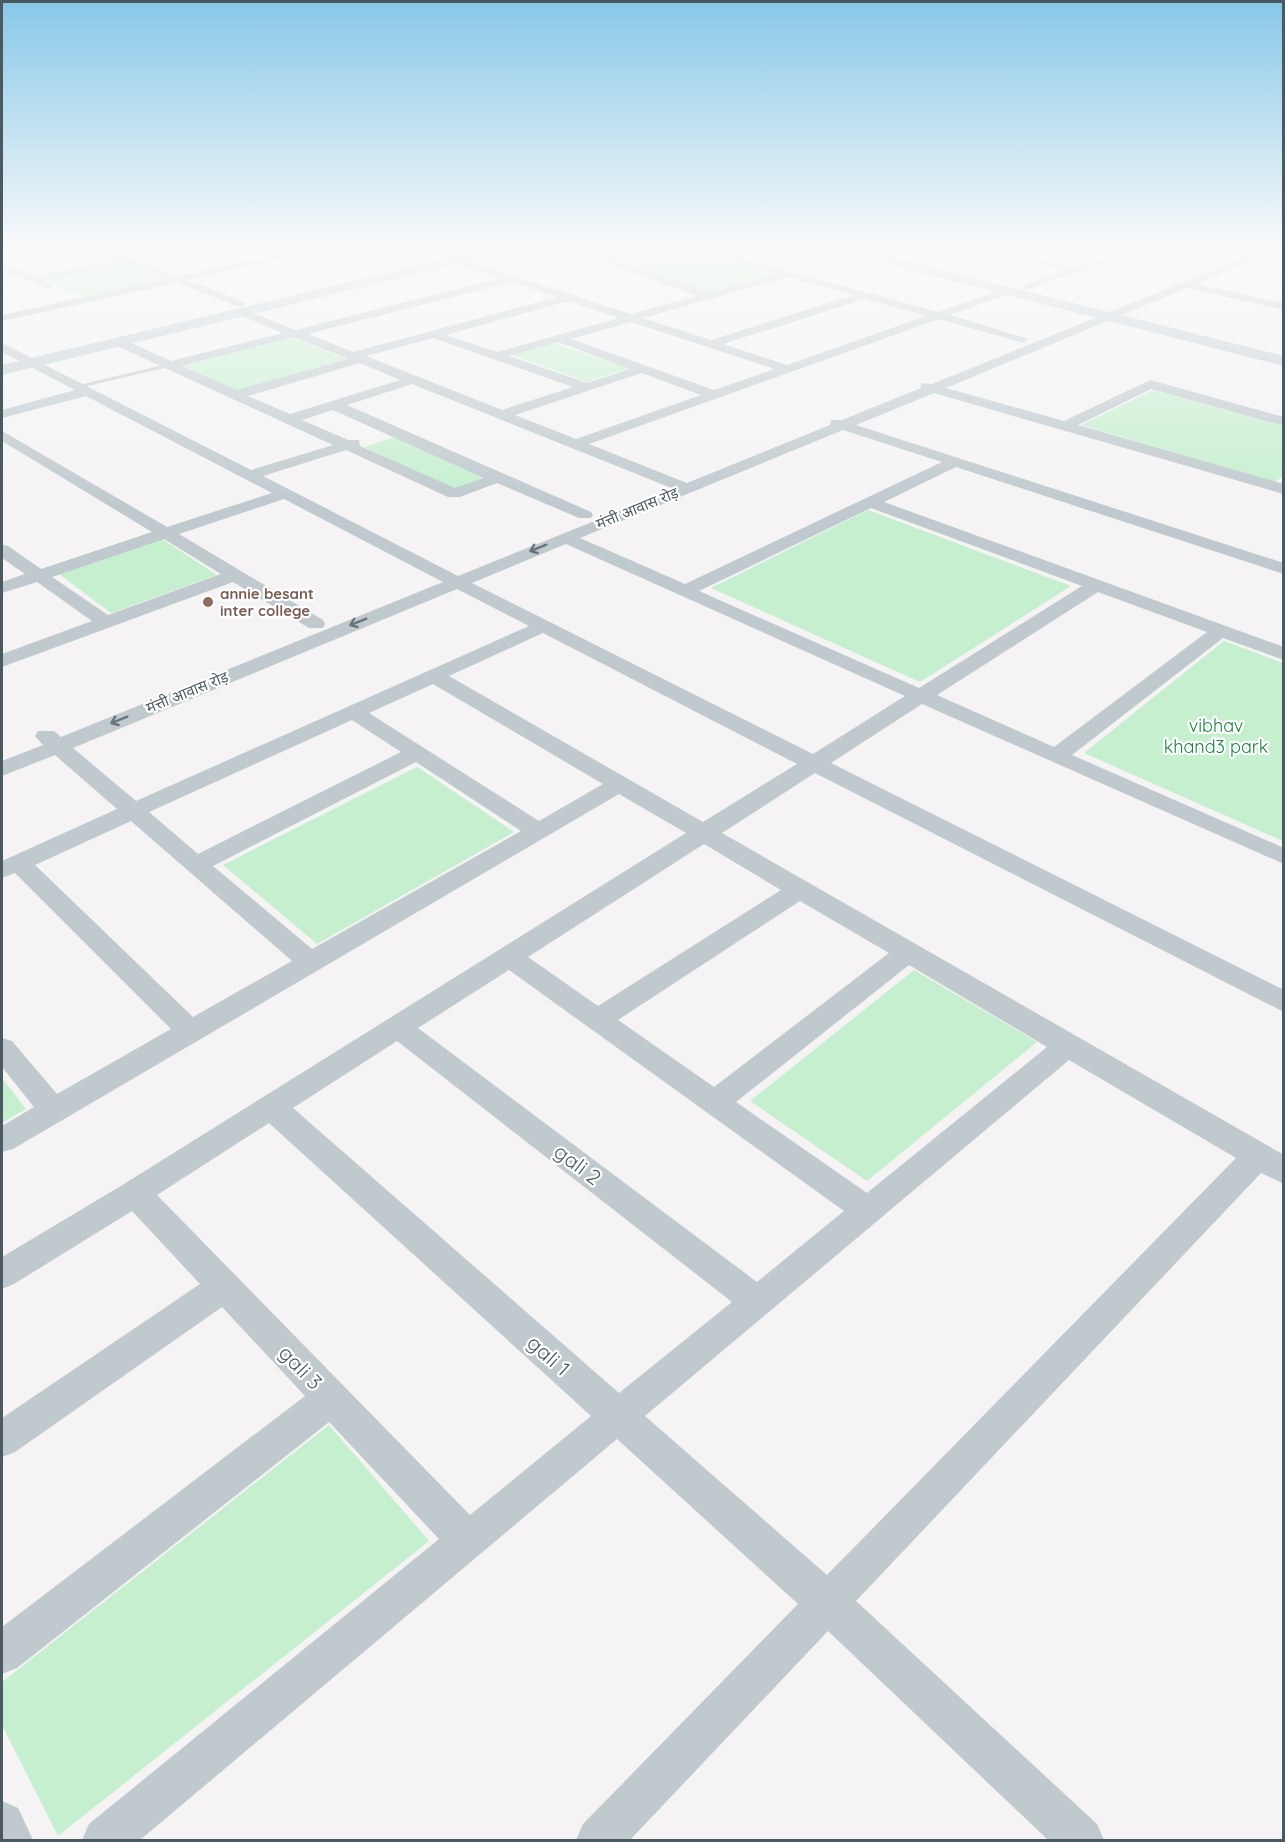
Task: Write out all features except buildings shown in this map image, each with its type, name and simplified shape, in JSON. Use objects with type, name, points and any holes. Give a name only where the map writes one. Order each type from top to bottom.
[{"type":"street","points":[[2,370],[26,359],[127,335]]},
{"type":"street","points":[[2,360],[26,359],[119,342],[144,335]]},
{"type":"street","points":[[171,365],[288,335]]},
{"type":"street","points":[[301,335],[686,488]]},
{"type":"street","points":[[236,395],[430,335]]},
{"type":"street","points":[[436,335],[586,387]]},
{"type":"street","points":[[496,356],[568,335]]},
{"type":"street","points":[[681,335],[787,369]]},
{"type":"street","points":[[711,345],[743,335]]},
{"type":"street","points":[[576,444],[882,335]]},
{"type":"street","points":[[1009,335],[1023,339]]},
{"type":"street","points":[[131,699],[316,624],[449,578],[585,516],[669,481],[824,419],[924,385],[1035,335]]},
{"type":"street","name":"मंत्ती आवास रोड़","points":[[2,768],[49,736],[449,578],[565,538],[841,424],[924,385],[1047,335]]},
{"type":"street","points":[[1191,335],[1284,361]]},
{"type":"street","points":[[1213,335],[1284,351]]},
{"type":"street","points":[[557,338],[714,395]]},
{"type":"street","points":[[119,342],[454,494],[497,478]]},
{"type":"street","points":[[2,346],[449,578],[1284,1002]]},
{"type":"street","points":[[502,415],[642,369]]},
{"type":"street","points":[[289,419],[413,380]]},
{"type":"street","points":[[1065,426],[1150,384],[1284,422]]},
{"type":"street","points":[[924,385],[1284,489]]},
{"type":"street","points":[[2,414],[83,388]]},
{"type":"street","points":[[334,405],[585,516]]},
{"type":"street","points":[[824,419],[1284,568]]},
{"type":"street","points":[[251,476],[391,431]]},
{"type":"street","points":[[2,435],[316,624]]},
{"type":"street","points":[[10,456],[27,451]]},
{"type":"street","points":[[685,591],[955,462]]},
{"type":"street","points":[[2,588],[286,494]]},
{"type":"street","points":[[870,502],[1284,654]]},
{"type":"street","points":[[565,538],[1284,857]]},
{"type":"street","points":[[2,550],[107,622]]},
{"type":"street","points":[[2,661],[235,575]]},
{"type":"street","points":[[2,1274],[135,1193],[1096,585]]},
{"type":"street","points":[[190,1031],[10,866],[544,626]]},
{"type":"street","points":[[1056,756],[1221,631]]},
{"type":"street","points":[[434,676],[1271,1163],[828,1603],[599,1840]]},
{"type":"street","points":[[353,712],[538,831]]},
{"type":"street","points":[[49,736],[195,865],[310,962]]},
{"type":"street","points":[[195,865],[417,753]]},
{"type":"street","points":[[2,1140],[620,784]]},
{"type":"street","points":[[598,1019],[800,889]]},
{"type":"street","points":[[715,1102],[908,952]]},
{"type":"street","points":[[509,957],[868,1211]]},
{"type":"street","name":"gali 2","points":[[398,1027],[758,1302]]},
{"type":"street","points":[[105,1840],[1068,1045]]},
{"type":"street","points":[[2,1048],[53,1110]]},
{"type":"street","name":"gali 1","points":[[271,1107],[828,1603],[1081,1840]]},
{"type":"street","name":"gali 3","points":[[135,1193],[468,1541]]},
{"type":"street","points":[[2,1439],[224,1287]]},
{"type":"street","points":[[2,1653],[331,1398]]},
{"type":"street","points":[[2,1824],[10,1840]]},
{"type":"lane","points":[[83,388],[171,365]]},
{"type":"green space","points":[[293,337],[348,360],[237,391],[184,366]]},
{"type":"green space","points":[[553,343],[629,368],[587,382],[512,355]]},
{"type":"green space","points":[[1153,390],[1283,426],[1283,476],[1275,482],[1081,425]]},
{"type":"green space","points":[[395,437],[485,478],[453,490],[364,447]]},
{"type":"green space","points":[[868,510],[1071,586],[920,682],[711,588]]},
{"type":"green space","points":[[162,539],[217,575],[111,613],[59,574]]},
{"type":"green space","name":"vibhav khand3 park","points":[[1224,641],[1283,663],[1283,841],[1084,753]]},
{"type":"green space","points":[[417,767],[514,832],[317,944],[223,865]]},
{"type":"green space","points":[[914,970],[1037,1042],[867,1181],[750,1101]]},
{"type":"green space","points":[[2,1078],[26,1109],[2,1123]]},
{"type":"green space","points":[[329,1425],[429,1541],[58,1836],[2,1725],[2,1682]]},
{"type":"place","name":"annie besant inter college","points":[[208,602]]}]
